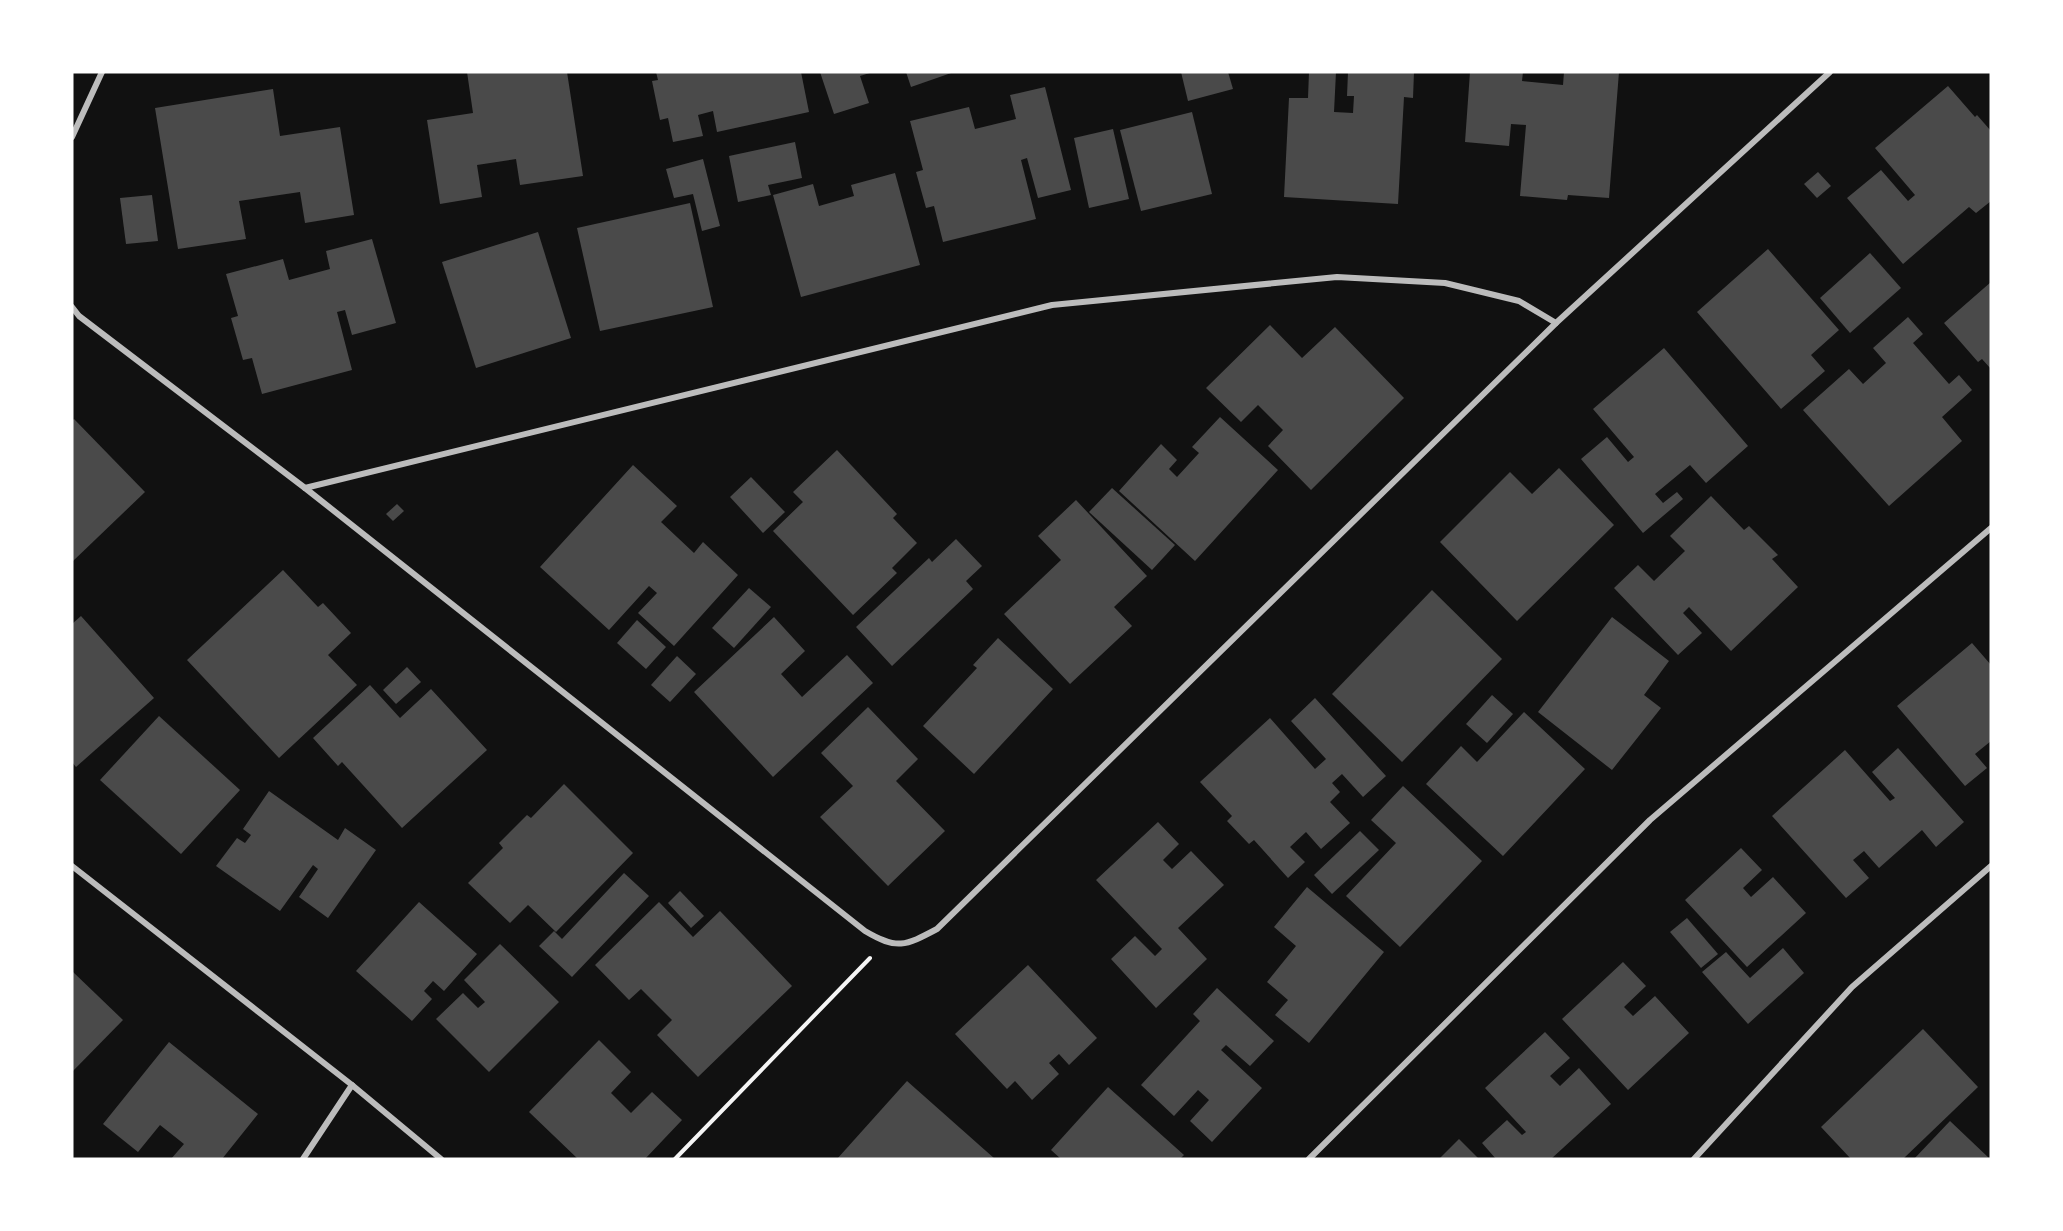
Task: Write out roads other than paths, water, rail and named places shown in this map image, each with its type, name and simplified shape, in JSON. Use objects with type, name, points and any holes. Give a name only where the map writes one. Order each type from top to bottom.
[{"type":"street","points":[[72,137],[102,72]]},
{"type":"street","points":[[72,307],[79,316],[305,488],[865,931],[885,943],[911,943],[937,929],[1556,323],[1830,72]]},
{"type":"street","points":[[305,488],[1052,305],[1337,277],[1445,283],[1519,301],[1556,323]]},
{"type":"street","points":[[1309,1159],[1650,820],[1991,528]]},
{"type":"street","points":[[72,866],[352,1085],[441,1159]]},
{"type":"street","points":[[1694,1159],[1852,987],[1991,866]]},
{"type":"street","points":[[303,1159],[352,1085]]}]
